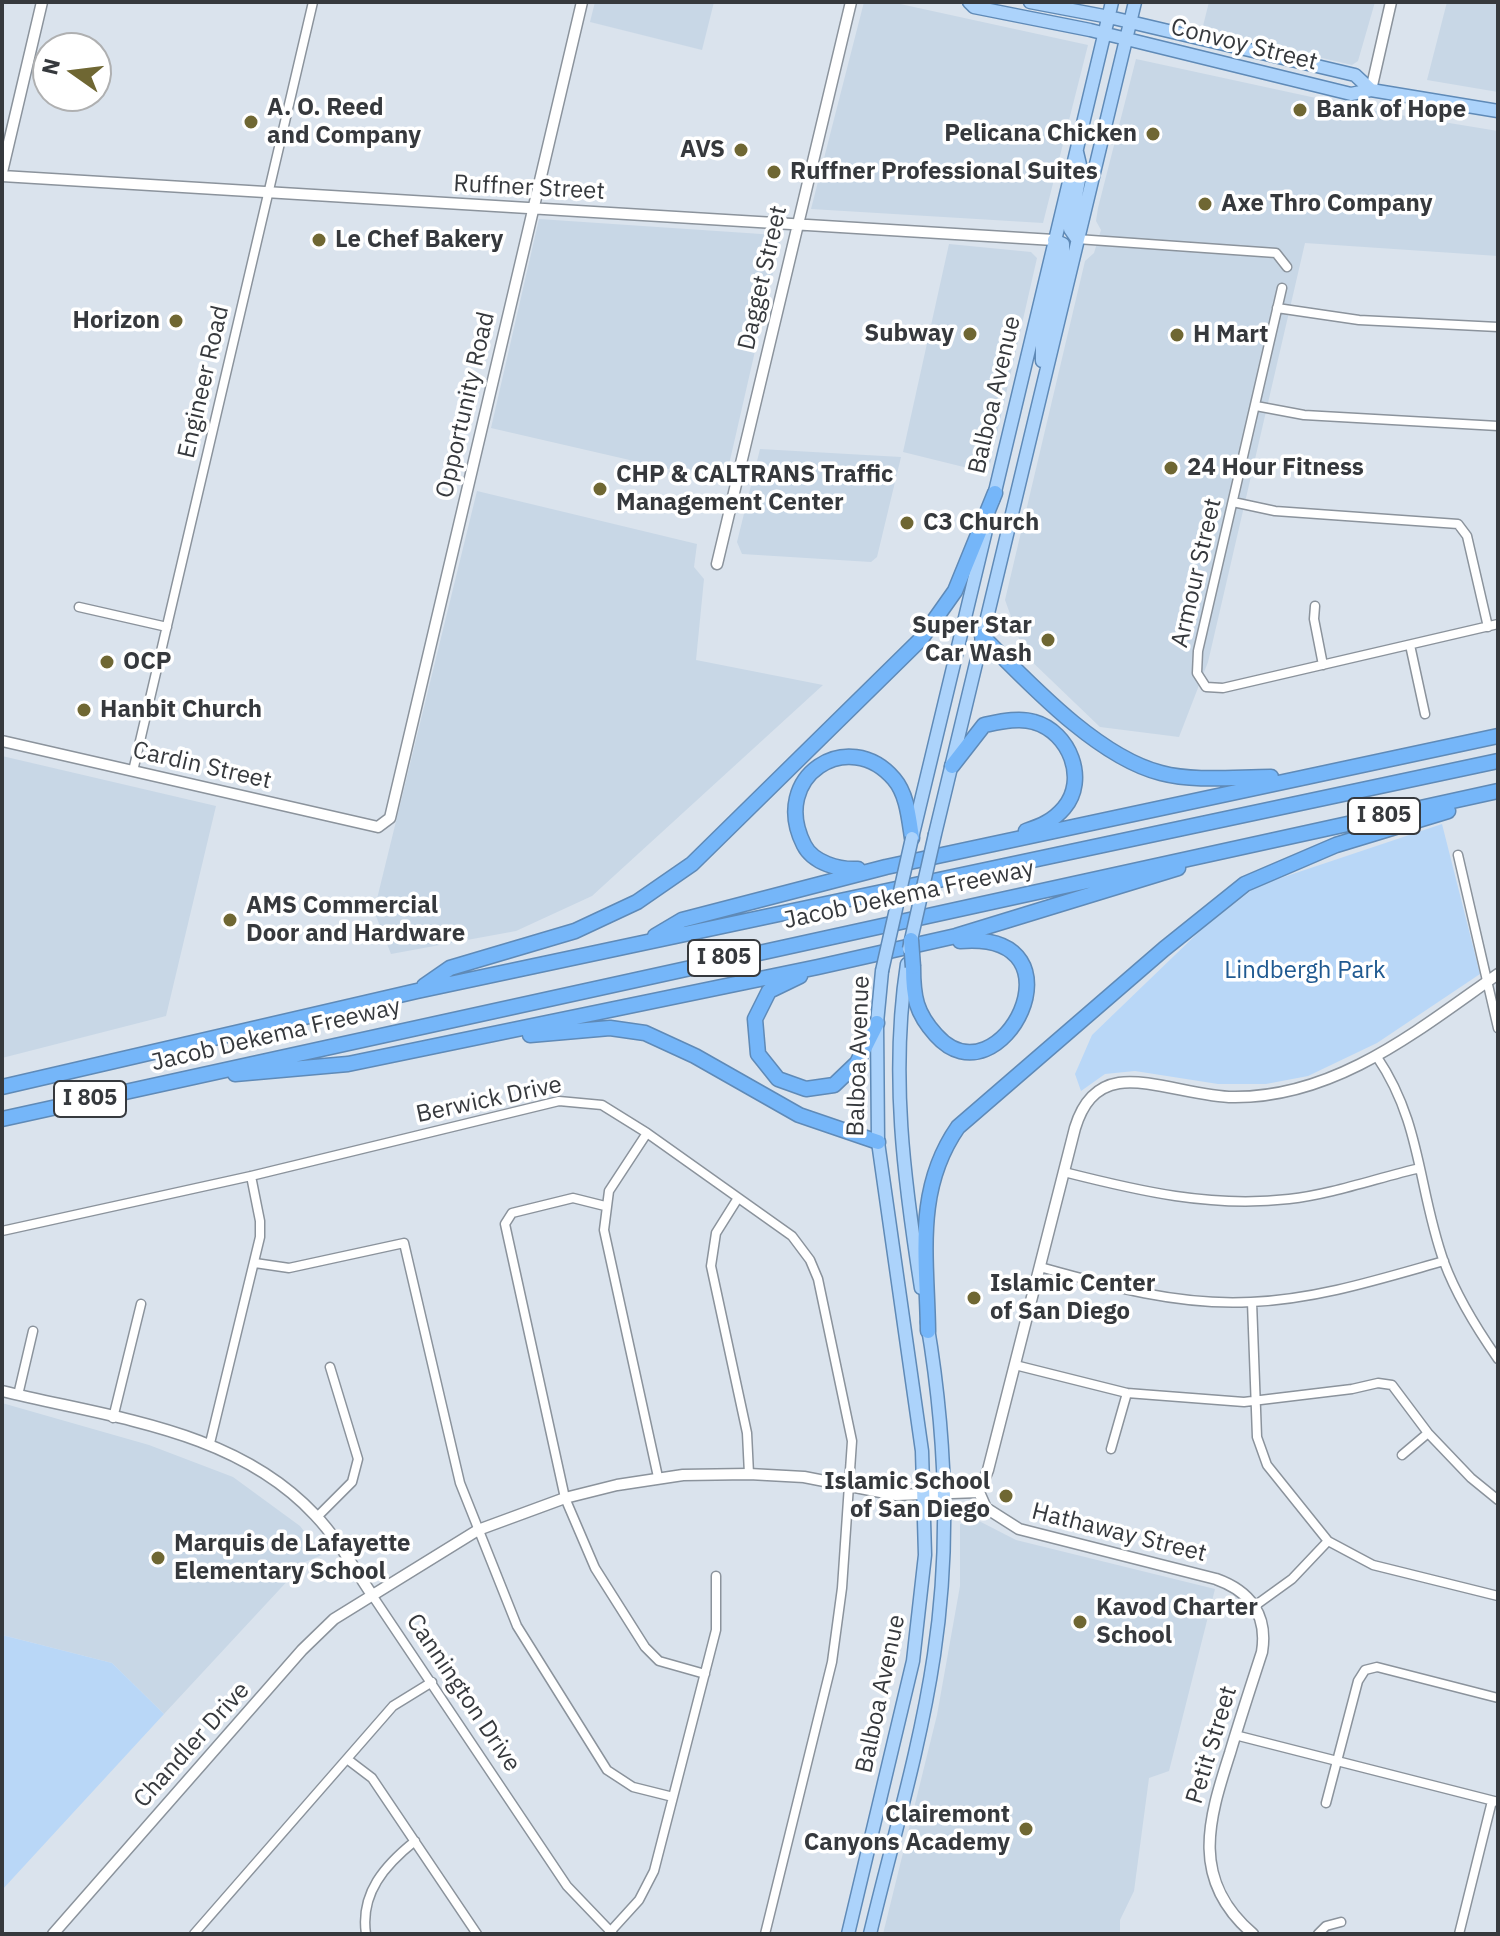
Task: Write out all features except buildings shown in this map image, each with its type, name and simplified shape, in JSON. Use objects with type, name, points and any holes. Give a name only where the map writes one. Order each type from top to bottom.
[{"type":"highway","points":[[417,991],[450,968],[575,931],[637,902],[692,864],[921,639],[955,591],[995,493]]},
{"type":"highway","points":[[982,636],[1094,741],[1121,757],[1161,773],[1202,777],[1300,776]]},
{"type":"highway","points":[[952,766],[984,725],[1005,721],[1034,722],[1059,736],[1071,756],[1076,778],[1066,806],[1048,823],[982,847]]},
{"type":"highway","points":[[644,942],[682,920],[886,867],[1498,736]]},
{"type":"highway","points":[[886,867],[842,870],[809,855],[794,825],[797,791],[816,767],[838,758],[859,758],[880,766],[895,780],[903,796],[912,838]]},
{"type":"highway","name":"Jacob Dekema Freeway","points":[[2,1087],[417,991],[1498,761]]},
{"type":"highway","points":[[928,1331],[928,1196],[944,1147],[973,1114],[1164,949],[1245,884],[1336,845],[1498,792]]},
{"type":"highway","name":"Jacob Dekema Freeway","points":[[2,1119],[1498,792]]},
{"type":"highway","points":[[178,1079],[348,1064],[818,967],[917,941],[956,936],[1271,840]]},
{"type":"highway","points":[[985,940],[1010,950],[1026,967],[1027,990],[1021,1018],[1001,1041],[972,1053],[945,1045],[920,1017],[915,1005],[910,966],[917,941],[985,940]]},
{"type":"highway","points":[[818,967],[769,991],[755,1019],[758,1054],[778,1079],[806,1089],[834,1085],[857,1063],[877,1023]]},
{"type":"highway","points":[[450,1044],[610,1028],[636,1030],[695,1056],[799,1115],[878,1142]]},
{"type":"main road","name":"Convoy Street","points":[[969,2],[974,7],[1104,34],[1351,94],[1371,90],[1498,111]]},
{"type":"main road","name":"Convoy Street","points":[[1030,2],[1109,17],[1355,75],[1371,90]]},
{"type":"main road","name":"Balboa Avenue","points":[[848,1934],[913,1661],[925,1555],[925,1492],[878,1142],[877,1023],[882,971],[1112,2]]},
{"type":"main road","name":"Balboa Avenue","points":[[917,941],[935,834],[1135,2]]},
{"type":"main road","points":[[1076,149],[1081,169],[1070,229],[1077,239]]},
{"type":"main road","points":[[1043,380],[1042,346],[1063,253],[1063,244],[1054,240]]},
{"type":"main road","name":"Balboa Avenue","points":[[870,1934],[934,1659],[945,1552],[942,1432],[900,1147],[899,1033],[910,966]]},
{"type":"street","points":[[2,174],[42,2]]},
{"type":"street","name":"Engineer Road","points":[[133,771],[313,2]]},
{"type":"street","name":"Opportunity Road","points":[[390,818],[582,2]]},
{"type":"street","name":"Dagget Street","points":[[717,564],[851,2]]},
{"type":"street","points":[[1371,90],[1391,2]]},
{"type":"street","name":"Ruffner Street","points":[[2,174],[1054,240]]},
{"type":"street","points":[[1077,239],[1276,253],[1287,267]]},
{"type":"street","name":"Armour Street","points":[[1282,288],[1198,651],[1200,680],[1206,687],[1223,688],[1323,665]]},
{"type":"street","points":[[1277,308],[1359,320],[1498,327]]},
{"type":"street","points":[[1256,406],[1304,415],[1498,426]]},
{"type":"street","points":[[1233,502],[1275,511],[1458,524],[1467,536],[1488,627]]},
{"type":"street","points":[[1315,606],[1314,619],[1323,665],[1498,624]]},
{"type":"street","points":[[79,607],[167,627]]},
{"type":"street","points":[[1410,645],[1425,714]]},
{"type":"street","name":"Cardin Street","points":[[2,741],[378,827],[390,818]]},
{"type":"street","points":[[1458,855],[1498,1028]]},
{"type":"street","points":[[979,1492],[988,1470],[1078,1117],[1087,1101],[1104,1088],[1129,1082],[1218,1097],[1280,1093],[1340,1076],[1377,1057],[1498,974]]},
{"type":"street","points":[[1377,1057],[1406,1108],[1444,1261],[1476,1327],[1498,1359]]},
{"type":"street","name":"Berwick Drive","points":[[2,1231],[251,1176],[559,1101],[602,1105],[647,1133],[792,1236],[810,1260],[818,1279],[852,1441],[842,1588],[832,1662],[765,1934]]},
{"type":"street","points":[[647,1133],[616,1176],[605,1206],[604,1230],[658,1477]]},
{"type":"street","points":[[1064,1172],[1158,1196],[1224,1203],[1290,1199],[1420,1168]]},
{"type":"street","points":[[210,1443],[255,1263],[260,1221],[251,1176]]},
{"type":"street","points":[[738,1198],[716,1233],[711,1266],[747,1433],[749,1474]]},
{"type":"street","points":[[605,1206],[561,1199],[512,1213],[505,1224],[565,1498],[595,1568],[645,1647],[659,1661],[705,1674]]},
{"type":"street","points":[[255,1263],[289,1268],[404,1243],[460,1483],[517,1626],[607,1770],[633,1787],[673,1797]]},
{"type":"street","points":[[1040,1267],[1136,1292],[1187,1300],[1252,1302],[1336,1291],[1444,1261]]},
{"type":"street","points":[[1252,1302],[1257,1437],[1267,1465],[1328,1541],[1373,1565],[1498,1596]]},
{"type":"street","points":[[113,1418],[141,1304]]},
{"type":"street","points":[[18,1395],[33,1331]]},
{"type":"street","points":[[1015,1365],[1127,1393],[1255,1401],[1378,1383],[1392,1385],[1428,1433],[1471,1478],[1498,1500]]},
{"type":"street","points":[[317,1517],[352,1482],[358,1459],[330,1367]]},
{"type":"street","name":"Cannington Drive","points":[[2,1391],[210,1443],[245,1459],[282,1485],[317,1517],[432,1682],[567,1886],[611,1933]]},
{"type":"street","points":[[1111,1449],[1127,1393]]},
{"type":"street","points":[[1402,1455],[1428,1433]]},
{"type":"street","name":"Chandler Drive","points":[[53,1934],[302,1650],[334,1619],[478,1530],[565,1498],[658,1477],[749,1474],[847,1483],[896,1495],[979,1492]]},
{"type":"street","name":"Hathaway Street","points":[[979,1492],[986,1508],[1019,1529],[1216,1579],[1237,1588],[1256,1605]]},
{"type":"street","points":[[1256,1605],[1292,1579],[1328,1541]]},
{"type":"street","points":[[611,1933],[639,1900],[654,1871],[716,1630],[716,1576]]},
{"type":"street","name":"Petit Street","points":[[1253,1934],[1227,1905],[1214,1878],[1209,1855],[1212,1811],[1264,1641],[1256,1605]]},
{"type":"street","points":[[1326,1803],[1358,1681],[1365,1670],[1377,1667],[1498,1698]]},
{"type":"street","points":[[194,1934],[393,1706],[432,1682]]},
{"type":"street","points":[[1235,1735],[1495,1802],[1459,1934]]},
{"type":"street","points":[[347,1759],[372,1778],[477,1934]]},
{"type":"street","points":[[366,1934],[364,1920],[374,1884],[390,1862],[415,1841]]},
{"type":"street","points":[[1318,1934],[1326,1926],[1341,1922]]},
{"type":"shaded area","points":[[595,2],[714,2],[702,50],[590,22]]},
{"type":"shaded area","points":[[864,2],[891,2],[1088,45],[1043,223],[811,209]]},
{"type":"shaded area","points":[[1209,2],[1375,2],[1358,61],[1352,65],[1202,30]]},
{"type":"shaded area","points":[[1447,2],[1498,2],[1498,92],[1427,80]]},
{"type":"shaded area","points":[[1136,59],[1376,111],[1498,131],[1498,256],[1305,243],[1208,662],[1179,737],[1100,727],[1025,655],[1005,600],[1085,261],[1094,253],[1101,230],[1096,221],[1098,208]]},
{"type":"shaded area","points":[[539,219],[776,235],[780,242],[725,482],[491,428]]},
{"type":"shaded area","points":[[949,244],[1031,252],[1037,258],[988,473],[903,452]]},
{"type":"shaded area","points":[[760,449],[901,457],[877,557],[871,562],[742,554],[737,542]]},
{"type":"shaded area","points":[[477,491],[697,544],[694,567],[704,579],[696,660],[823,685],[592,896],[516,931],[391,954],[374,911]]},
{"type":"shaded area","points":[[2,756],[216,806],[166,1016],[2,1058]]},
{"type":"shaded area","name":"Marquis de Lafayette Elementary School","points":[[2,1403],[149,1445],[233,1477],[300,1526],[322,1555],[305,1562],[164,1714],[112,1663],[2,1635]]},
{"type":"shaded area","points":[[977,1520],[1016,1540],[1215,1589],[1169,1771],[1149,1778],[1134,1891],[1120,1920],[1120,1934],[883,1934],[937,1715],[960,1586],[960,1524]]},
{"type":"green space","name":"Lindbergh Park","points":[[1442,824],[1480,974],[1377,1043],[1308,1076],[1266,1084],[1218,1084],[1135,1071],[1105,1074],[1081,1091],[1075,1074],[1092,1035],[1203,928],[1257,886]]},
{"type":"green space","points":[[2,1635],[112,1663],[164,1714],[2,1890]]},
{"type":"place","name":"Bank of Hope","points":[[1300,110]]},
{"type":"place","name":"A. O. Reed and Company","points":[[251,122]]},
{"type":"place","name":"Pelicana Chicken","points":[[1153,134]]},
{"type":"place","name":"AVS","points":[[741,150]]},
{"type":"place","name":"Ruffner Professional Suites","points":[[774,172]]},
{"type":"place","name":"Axe Thro Company","points":[[1205,204]]},
{"type":"place","name":"Le Chef Bakery","points":[[319,240]]},
{"type":"place","name":"Horizon","points":[[176,321]]},
{"type":"place","name":"Subway","points":[[970,334]]},
{"type":"place","name":"H Mart","points":[[1177,335]]},
{"type":"place","name":"24 Hour Fitness","points":[[1171,468]]},
{"type":"place","name":"CHP & CALTRANS Traffic Management Center","points":[[600,489]]},
{"type":"place","name":"C3 Church","points":[[907,523]]},
{"type":"place","name":"Super Star Car Wash","points":[[1048,640]]},
{"type":"place","name":"OCP","points":[[107,662]]},
{"type":"place","name":"Hanbit Church","points":[[84,710]]},
{"type":"place","name":"AMS Commercial Door and Hardware","points":[[230,920]]},
{"type":"place","name":"Islamic Center of San Diego","points":[[974,1298]]},
{"type":"place","name":"Islamic School of San Diego","points":[[1006,1496]]},
{"type":"place","name":"Marquis de Lafayette Elementary School","points":[[158,1558]]},
{"type":"place","name":"Kavod Charter School","points":[[1080,1622]]},
{"type":"place","name":"Clairemont Canyons Academy","points":[[1026,1829]]}]
